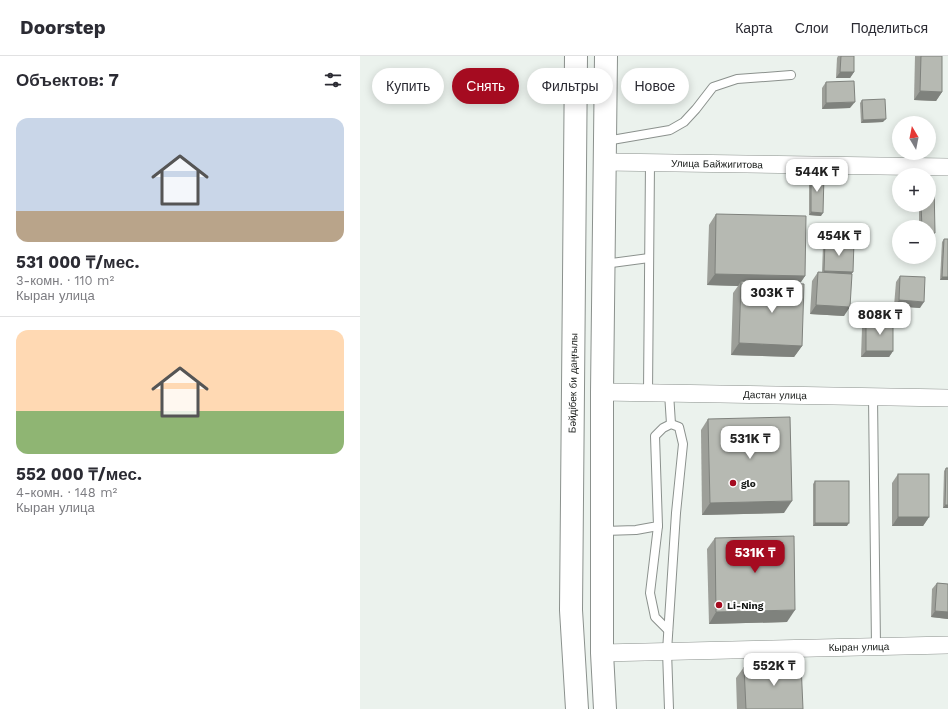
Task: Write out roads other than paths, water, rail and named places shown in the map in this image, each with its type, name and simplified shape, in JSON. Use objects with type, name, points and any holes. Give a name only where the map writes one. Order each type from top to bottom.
[{"type":"main road","name":"Бәйдібек би даңғылы","points":[[576,56],[571,610],[577,709]]},
{"type":"main road","points":[[605,709],[602,653],[602,392],[606,56]]},
{"type":"main road","points":[[575,119],[606,120]]},
{"type":"street","name":"Улица Байжигитова","points":[[605,152],[650,163],[948,167]]},
{"type":"street","name":"Дастан улица","points":[[602,392],[948,398]]},
{"type":"street","name":"Кыран улица","points":[[602,653],[948,644]]},
{"type":"lane","points":[[605,152],[670,130],[684,122],[713,87],[737,79],[791,75]]},
{"type":"lane","points":[[648,393],[650,163]]},
{"type":"lane","points":[[604,264],[649,258]]},
{"type":"lane","points":[[669,394],[671,424]]},
{"type":"lane","points":[[873,397],[876,646]]},
{"type":"lane","points":[[668,630],[655,617],[650,593],[658,526],[655,436],[663,428],[671,424],[679,427],[683,444],[668,630],[667,652],[669,709]]},
{"type":"lane","points":[[603,531],[636,530],[658,526]]},
{"type":"place","name":"glo","points":[[733,483]]},
{"type":"place","name":"Li-Ning","points":[[719,605]]}]
